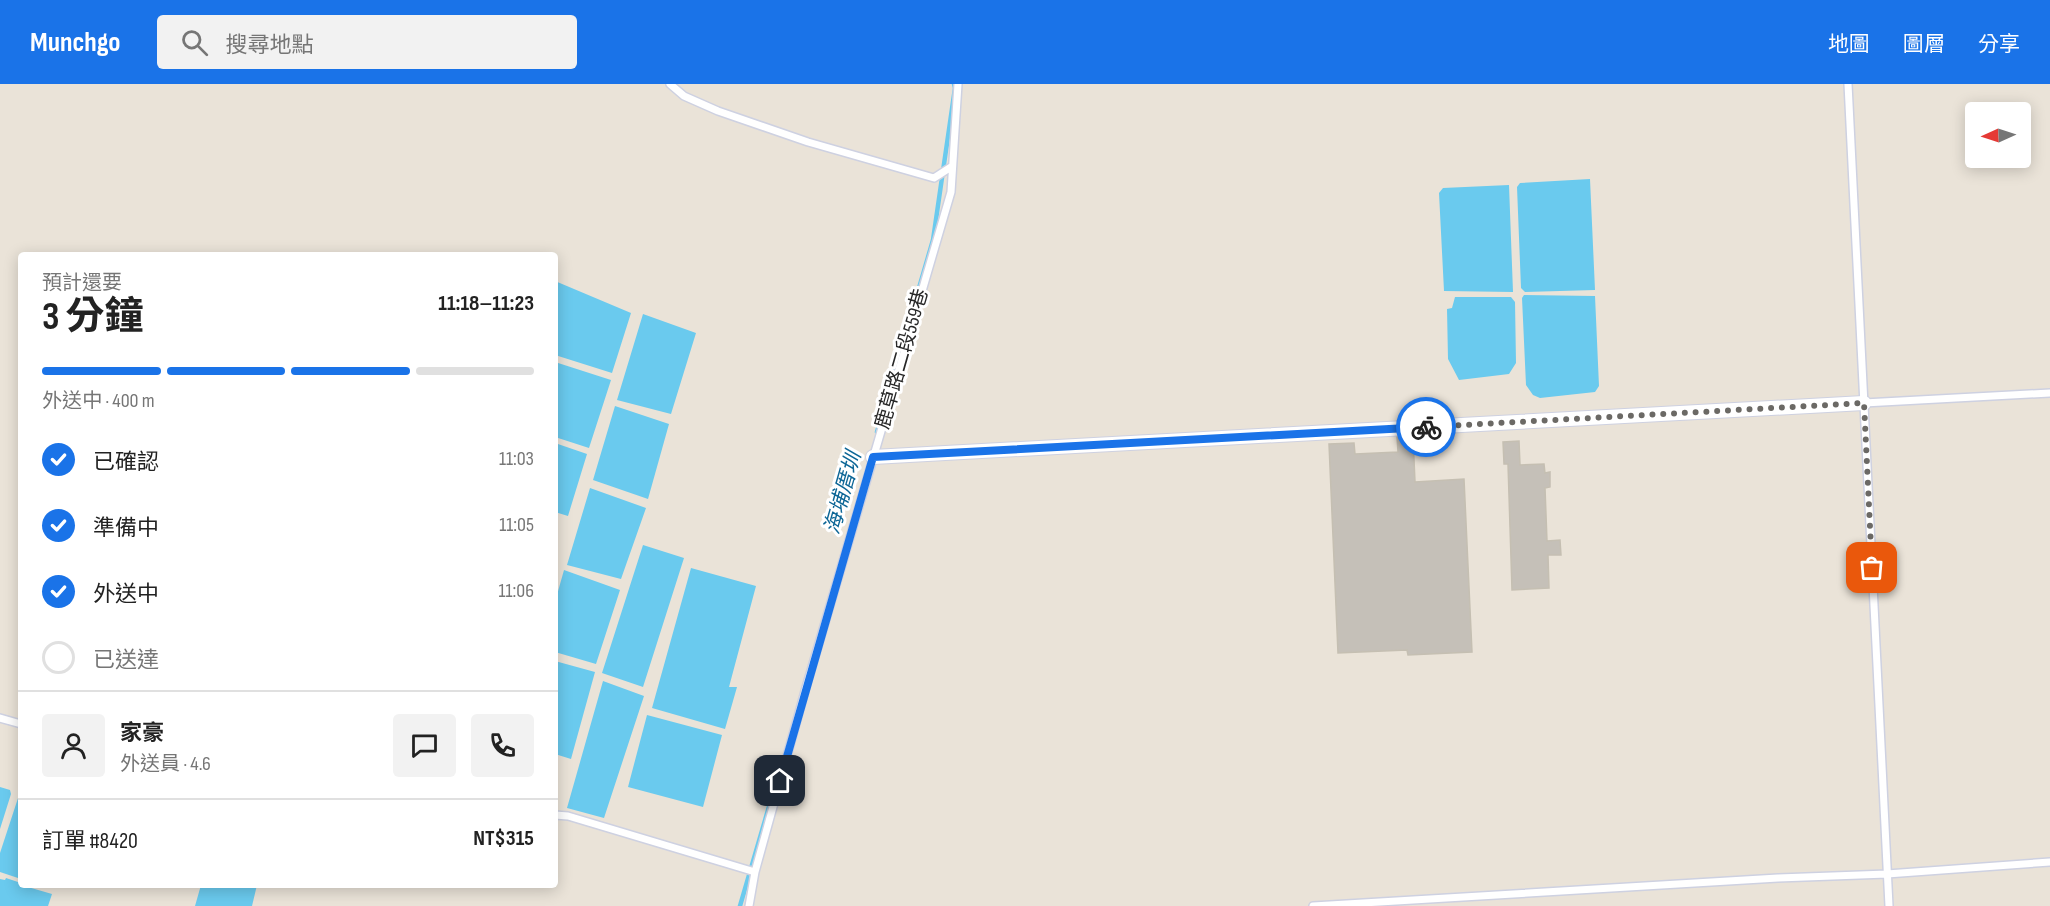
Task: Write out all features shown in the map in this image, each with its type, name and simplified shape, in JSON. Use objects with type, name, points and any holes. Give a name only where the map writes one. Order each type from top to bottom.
[{"type":"street","points":[[873,457],[1864,403]]},
{"type":"lane","points":[[670,84],[684,96],[718,111],[891,167],[934,178],[951,167]]},
{"type":"lane","name":"鹿草路二段559巷","points":[[749,906],[755,872],[808,680],[951,192],[958,84]]},
{"type":"lane","points":[[1848,84],[1889,906]]},
{"type":"lane","points":[[1864,403],[2050,393]]},
{"type":"lane","points":[[0,718],[18,723]]},
{"type":"lane","points":[[558,814],[755,872]]},
{"type":"lane","points":[[1313,906],[1887,874],[2050,862]]},
{"type":"water","points":[[1590,179],[1595,290],[1525,292],[1521,288],[1517,187],[1520,183]]},
{"type":"water","points":[[1509,185],[1513,292],[1444,291],[1439,193],[1443,188]]},
{"type":"water","points":[[558,282],[631,313],[612,373],[558,356]]},
{"type":"water","points":[[1524,295],[1595,296],[1599,386],[1595,392],[1540,398],[1533,395],[1526,385],[1522,298]]},
{"type":"water","points":[[1455,297],[1511,297],[1515,302],[1516,363],[1509,374],[1459,380],[1448,359],[1447,309],[1452,308]]},
{"type":"water","points":[[643,314],[696,333],[671,414],[617,400]]},
{"type":"water","points":[[558,363],[611,380],[589,448],[558,438]]},
{"type":"water","points":[[615,406],[669,424],[648,499],[593,480]]},
{"type":"water","points":[[558,444],[587,454],[568,516],[558,513]]},
{"type":"water","points":[[590,488],[646,508],[621,579],[567,565]]},
{"type":"water","points":[[643,545],[684,558],[643,687],[602,673]]},
{"type":"water","points":[[691,568],[756,586],[729,687],[737,687],[725,729],[652,708]]},
{"type":"water","points":[[564,570],[620,590],[596,664],[558,653],[558,591]]},
{"type":"water","points":[[558,662],[595,672],[571,759],[558,755]]},
{"type":"water","points":[[603,681],[644,696],[604,818],[567,808]]},
{"type":"water","points":[[647,715],[722,735],[703,807],[628,787]]},
{"type":"water","points":[[0,787],[10,790],[11,794],[0,829]]},
{"type":"water","points":[[18,798],[18,878],[0,872],[0,853]]},
{"type":"water","points":[[6,878],[18,882],[18,888],[31,888],[52,894],[48,906],[0,906],[0,879],[5,880]]},
{"type":"water","points":[[200,888],[256,888],[252,906],[195,906]]},
{"type":"building","points":[[1397,437],[1413,437],[1415,482],[1464,479],[1472,652],[1408,655],[1407,650],[1338,653],[1329,444],[1354,443],[1355,454],[1398,452]]},
{"type":"building","points":[[1519,441],[1520,465],[1544,464],[1545,473],[1550,472],[1550,487],[1545,488],[1547,541],[1560,540],[1561,555],[1548,555],[1549,588],[1512,590],[1508,464],[1504,464],[1503,442]]},
{"type":"waterway","name":"海埔厝圳","points":[[877,432],[933,240],[954,84]]},
{"type":"waterway","name":"海埔厝圳","points":[[740,906],[782,762]]},
{"type":"way so far","points":[[1426,427],[1864,403],[1872,568]]},
{"type":"route","points":[[780,781],[873,457],[1426,427]]}]
